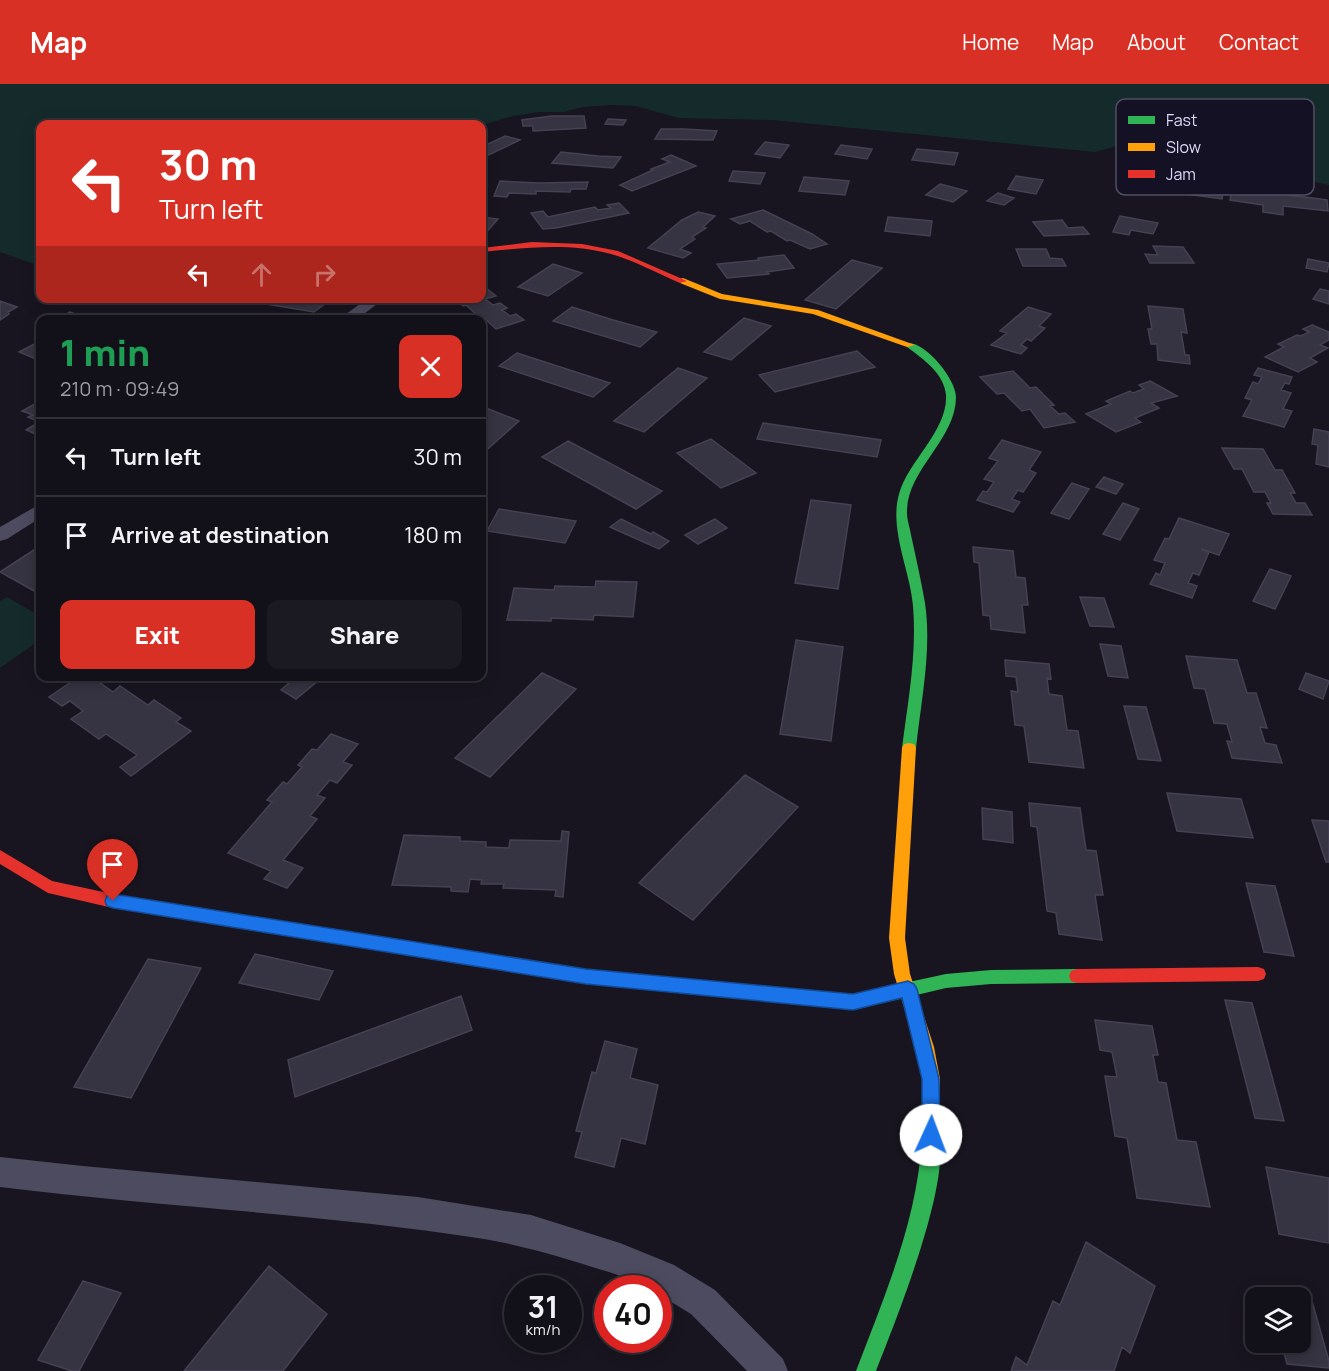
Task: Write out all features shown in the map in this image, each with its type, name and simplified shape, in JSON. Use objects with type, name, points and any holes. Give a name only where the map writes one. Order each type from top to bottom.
[{"type":"street","points":[[486,249],[523,244],[562,243],[615,253],[720,296],[815,312],[897,340],[922,352],[935,363],[942,373],[951,397],[946,420],[905,491],[901,513],[921,622],[921,643],[905,795],[897,938],[902,974],[931,1079],[932,1125],[926,1183],[905,1266],[866,1371]]},
{"type":"street","points":[[352,315],[370,303]]},
{"type":"street","points":[[0,535],[36,512]]},
{"type":"street","points":[[0,856],[48,887],[73,894],[586,977],[853,1002],[946,981],[991,977],[1258,974]]},
{"type":"street","points":[[0,1172],[83,1182],[418,1213],[531,1231],[620,1259],[670,1282],[703,1302],[771,1371]]},
{"type":"green space","points":[[0,84],[1329,84],[1329,185],[1314,182],[1314,99],[1116,99],[1116,146],[1095,152],[773,120],[679,118],[636,106],[610,105],[583,107],[564,112],[539,112],[486,124],[486,120],[36,120],[36,265],[0,252]]},
{"type":"green space","points":[[7,597],[36,614],[36,643],[0,668],[0,601]]},
{"type":"building","points":[[552,116],[584,116],[586,128],[533,131],[533,126],[523,126],[522,120]]},
{"type":"building","points":[[608,119],[626,120],[623,125],[605,124]]},
{"type":"building","points":[[661,129],[717,131],[713,140],[655,139]]},
{"type":"building","points":[[505,136],[520,140],[486,156],[486,145]]},
{"type":"building","points":[[765,142],[789,145],[780,158],[755,154]]},
{"type":"building","points":[[841,145],[872,149],[867,159],[835,154]]},
{"type":"building","points":[[917,149],[958,153],[954,165],[912,160]]},
{"type":"building","points":[[561,152],[621,157],[613,168],[552,163]]},
{"type":"building","points":[[671,155],[696,166],[632,191],[620,185],[670,162],[662,159]]},
{"type":"building","points":[[733,171],[765,173],[760,184],[729,181]]},
{"type":"building","points":[[1016,176],[1043,180],[1036,194],[1008,189]]},
{"type":"building","points":[[804,177],[849,181],[845,195],[799,191]]},
{"type":"building","points":[[500,181],[588,182],[586,189],[571,189],[570,192],[536,191],[536,194],[509,193],[507,197],[494,196]]},
{"type":"building","points":[[940,184],[967,191],[953,202],[926,195]]},
{"type":"building","points":[[998,193],[1014,198],[1004,205],[987,201]]},
{"type":"building","points":[[1194,195],[1223,195],[1222,199]]},
{"type":"building","points":[[1231,195],[1290,195],[1327,200],[1328,211],[1283,206],[1283,215],[1263,212],[1263,205],[1230,200]]},
{"type":"building","points":[[619,203],[629,213],[556,228],[543,229],[531,213],[543,211],[548,217],[595,207],[598,210],[611,208],[607,205]]},
{"type":"building","points":[[763,210],[827,244],[810,249],[790,240],[787,241],[771,231],[767,232],[750,221],[740,224],[731,219]]},
{"type":"building","points":[[698,212],[715,216],[703,227],[706,228],[692,237],[695,239],[680,249],[691,253],[683,258],[648,248],[682,220]]},
{"type":"building","points":[[1120,216],[1158,223],[1153,234],[1131,230],[1129,235],[1113,232]]},
{"type":"building","points":[[888,217],[932,221],[930,236],[885,231]]},
{"type":"building","points":[[486,218],[498,219],[486,233]]},
{"type":"building","points":[[1062,220],[1068,228],[1083,227],[1089,234],[1044,236],[1033,222]]},
{"type":"building","points":[[1153,246],[1183,247],[1194,263],[1150,263],[1145,254],[1158,255]]},
{"type":"building","points":[[1016,249],[1046,249],[1050,258],[1062,259],[1066,266],[1023,266]]},
{"type":"building","points":[[784,255],[794,268],[767,272],[769,274],[727,278],[717,264],[759,260],[758,258]]},
{"type":"building","points":[[1308,259],[1329,263],[1327,272],[1306,268]]},
{"type":"building","points":[[852,260],[882,268],[836,309],[805,300]]},
{"type":"building","points":[[553,264],[582,273],[548,296],[518,287]]},
{"type":"building","points":[[486,288],[496,296],[486,299]]},
{"type":"building","points":[[1320,289],[1329,291],[1329,304],[1313,299]]},
{"type":"building","points":[[486,300],[493,305],[500,303],[507,308],[502,310],[510,316],[516,314],[524,320],[496,329],[486,320],[486,315],[477,315],[466,305],[463,306],[460,303],[486,303]]},
{"type":"building","points":[[0,301],[17,307],[0,320]]},
{"type":"building","points":[[260,303],[326,303],[314,312]]},
{"type":"building","points":[[1148,306],[1183,309],[1187,333],[1181,332],[1185,355],[1189,355],[1190,364],[1158,360],[1157,344],[1151,344],[1148,329],[1152,329]]},
{"type":"building","points":[[572,307],[657,332],[640,347],[553,321]]},
{"type":"building","points":[[1028,307],[1051,314],[1039,326],[1045,328],[1031,341],[1027,339],[1021,345],[1027,348],[1021,354],[991,345],[1007,333],[1000,331]]},
{"type":"building","points":[[744,318],[771,326],[731,360],[704,352]]},
{"type":"building","points":[[1312,325],[1329,332],[1329,340],[1320,345],[1328,348],[1310,358],[1317,362],[1298,372],[1265,357],[1284,347],[1278,344],[1309,332],[1303,329]]},
{"type":"building","points":[[36,343],[36,359],[19,352]]},
{"type":"building","points":[[857,351],[875,367],[775,392],[759,375]]},
{"type":"building","points":[[517,353],[610,383],[593,397],[499,366]]},
{"type":"building","points":[[678,368],[707,378],[644,432],[614,421]]},
{"type":"building","points":[[1258,368],[1292,377],[1289,384],[1285,383],[1281,390],[1291,393],[1283,409],[1292,411],[1284,427],[1243,416],[1252,400],[1245,398],[1253,382],[1258,384],[1262,377],[1254,375]]},
{"type":"building","points":[[1013,371],[1030,388],[1036,387],[1054,405],[1050,406],[1059,414],[1065,413],[1075,422],[1044,428],[1030,409],[1022,411],[1004,393],[997,394],[980,377]]},
{"type":"building","points":[[1150,381],[1177,396],[1151,403],[1159,408],[1135,418],[1141,422],[1116,432],[1086,414],[1111,404],[1106,401],[1130,391],[1133,393],[1144,389],[1139,385]]},
{"type":"building","points":[[36,403],[36,421],[28,417],[33,415],[22,411]]},
{"type":"building","points":[[486,408],[519,421],[486,450]]},
{"type":"building","points":[[763,423],[881,440],[877,457],[757,439]]},
{"type":"building","points":[[36,424],[36,434],[26,430]]},
{"type":"building","points":[[1314,429],[1329,432],[1329,467],[1316,464],[1318,445],[1312,444]]},
{"type":"building","points":[[711,439],[756,473],[721,488],[677,453]]},
{"type":"building","points":[[1002,440],[1041,452],[1029,470],[1036,473],[1023,492],[1018,490],[1012,499],[1020,502],[1013,512],[977,500],[983,491],[987,492],[994,482],[984,479],[998,461],[989,458]]},
{"type":"building","points":[[568,441],[662,491],[636,509],[542,457]]},
{"type":"building","points":[[1222,448],[1263,449],[1275,470],[1282,470],[1295,493],[1290,493],[1296,503],[1305,503],[1312,515],[1273,514],[1267,503],[1271,503],[1265,492],[1254,492],[1242,469],[1234,469]]},
{"type":"building","points":[[1104,477],[1123,484],[1116,494],[1096,487]]},
{"type":"building","points":[[1072,483],[1089,489],[1069,519],[1051,513]]},
{"type":"building","points":[[811,500],[851,505],[838,589],[795,583]]},
{"type":"building","points":[[1123,503],[1139,509],[1120,540],[1103,534]]},
{"type":"building","points":[[499,509],[576,521],[565,543],[487,531]]},
{"type":"building","points":[[1179,518],[1229,534],[1219,555],[1201,549],[1209,552],[1199,575],[1193,573],[1188,583],[1197,586],[1192,598],[1150,584],[1156,573],[1160,575],[1165,563],[1154,560],[1165,538],[1169,539]]},
{"type":"building","points":[[621,519],[669,541],[659,549],[610,527]]},
{"type":"building","points":[[715,519],[727,528],[698,544],[685,535]]},
{"type":"building","points":[[973,547],[1013,551],[1016,577],[1025,578],[1028,605],[1022,605],[1025,633],[991,629],[990,616],[983,615],[979,563],[974,562]]},
{"type":"building","points":[[36,549],[36,592],[0,572]]},
{"type":"building","points":[[1270,569],[1291,576],[1275,609],[1253,601]]},
{"type":"building","points":[[596,581],[637,582],[633,617],[594,615],[593,620],[551,618],[551,621],[507,620],[514,588],[554,590],[555,586],[595,587]]},
{"type":"building","points":[[1080,597],[1104,598],[1114,627],[1090,626]]},
{"type":"building","points":[[796,640],[843,647],[831,741],[780,734]]},
{"type":"building","points":[[1100,644],[1121,646],[1128,678],[1108,676]]},
{"type":"building","points":[[1186,656],[1237,660],[1247,693],[1256,693],[1267,728],[1260,727],[1265,743],[1276,745],[1282,763],[1232,758],[1227,741],[1232,742],[1227,724],[1214,723],[1205,689],[1194,688]]},
{"type":"building","points":[[1005,660],[1049,664],[1051,679],[1047,678],[1049,694],[1062,696],[1067,730],[1078,731],[1084,768],[1029,762],[1024,726],[1015,725],[1011,691],[1018,692],[1016,677],[1006,676]]},
{"type":"building","points":[[542,673],[576,689],[490,777],[455,758]]},
{"type":"building","points":[[1306,673],[1329,681],[1323,699],[1299,689]]},
{"type":"building","points":[[73,681],[101,681],[99,682],[113,692],[120,686],[148,705],[154,700],[181,718],[176,722],[191,731],[131,776],[120,767],[137,755],[106,734],[99,739],[71,719],[83,711],[70,701],[62,706],[49,697]]},
{"type":"building","points":[[291,681],[318,681],[296,699],[281,690]]},
{"type":"building","points":[[1124,706],[1146,707],[1161,761],[1138,759]]},
{"type":"building","points":[[331,734],[358,744],[343,762],[352,765],[337,783],[330,780],[317,795],[325,798],[310,816],[317,819],[283,860],[303,868],[287,888],[264,879],[271,871],[228,853],[272,802],[267,800],[283,782],[287,784],[302,767],[298,765],[312,749],[317,750]]},
{"type":"building","points":[[745,775],[798,807],[693,920],[639,883]]},
{"type":"building","points":[[1167,793],[1241,799],[1253,838],[1177,831]]},
{"type":"building","points":[[1029,803],[1080,808],[1086,850],[1096,851],[1103,895],[1095,895],[1102,940],[1059,934],[1056,913],[1047,911],[1037,827],[1031,826]]},
{"type":"building","points":[[982,808],[1012,812],[1013,843],[983,839]]},
{"type":"building","points":[[1312,820],[1329,821],[1329,862],[1326,862]]},
{"type":"building","points":[[562,831],[569,832],[563,897],[555,896],[556,890],[503,888],[504,884],[481,884],[482,880],[470,879],[468,892],[451,891],[451,887],[392,885],[404,835],[460,837],[460,841],[486,842],[486,847],[509,848],[510,840],[561,841]]},
{"type":"building","points":[[1246,883],[1275,886],[1294,956],[1264,952]]},
{"type":"building","points":[[255,954],[333,971],[319,1000],[239,983]]},
{"type":"building","points":[[148,959],[201,968],[131,1098],[74,1087]]},
{"type":"building","points":[[461,996],[472,1030],[295,1097],[288,1060]]},
{"type":"building","points":[[1225,1000],[1252,1003],[1284,1121],[1255,1118]]},
{"type":"building","points":[[1095,1020],[1152,1026],[1158,1055],[1153,1055],[1158,1082],[1166,1083],[1177,1140],[1196,1142],[1210,1207],[1137,1198],[1127,1138],[1115,1136],[1105,1076],[1117,1077],[1112,1052],[1100,1050]]},
{"type":"building","points":[[605,1041],[637,1049],[630,1078],[658,1085],[645,1144],[621,1138],[614,1167],[575,1157],[582,1132],[576,1131],[592,1072],[596,1073]]},
{"type":"building","points":[[1266,1167],[1329,1178],[1329,1243],[1279,1234]]},
{"type":"building","points":[[1086,1242],[1155,1286],[1130,1353],[1122,1347],[1114,1371],[1011,1371],[1016,1357],[1027,1365],[1053,1301],[1060,1305]]},
{"type":"building","points":[[269,1266],[327,1314],[283,1371],[184,1371]]},
{"type":"building","points":[[83,1281],[121,1293],[79,1371],[72,1371],[38,1360]]},
{"type":"building","points":[[1311,1298],[1329,1368],[1287,1364],[1284,1353],[1311,1353]]},
{"type":"traffic: fast","points":[[909,748],[921,643],[919,604],[901,513],[905,491],[946,420],[951,397],[949,387],[935,363],[910,345]]},
{"type":"traffic: fast","points":[[287,929],[586,977],[853,1002],[946,981],[991,977],[1077,976]]},
{"type":"traffic: fast","points":[[866,1371],[898,1287],[917,1227],[929,1168],[931,1139]]},
{"type":"traffic: slow","points":[[683,281],[720,296],[815,312],[910,345]]},
{"type":"traffic: slow","points":[[909,748],[897,938],[902,974],[925,1047],[931,1079],[931,1139]]},
{"type":"traffic: jam","points":[[486,250],[532,244],[582,246],[624,256],[683,281]]},
{"type":"traffic: jam","points":[[0,856],[48,887],[113,901],[287,929]]},
{"type":"traffic: jam","points":[[1077,976],[1258,974]]},
{"type":"route","points":[[113,901],[586,977],[853,1002],[908,989],[931,1079],[931,1135]]}]
